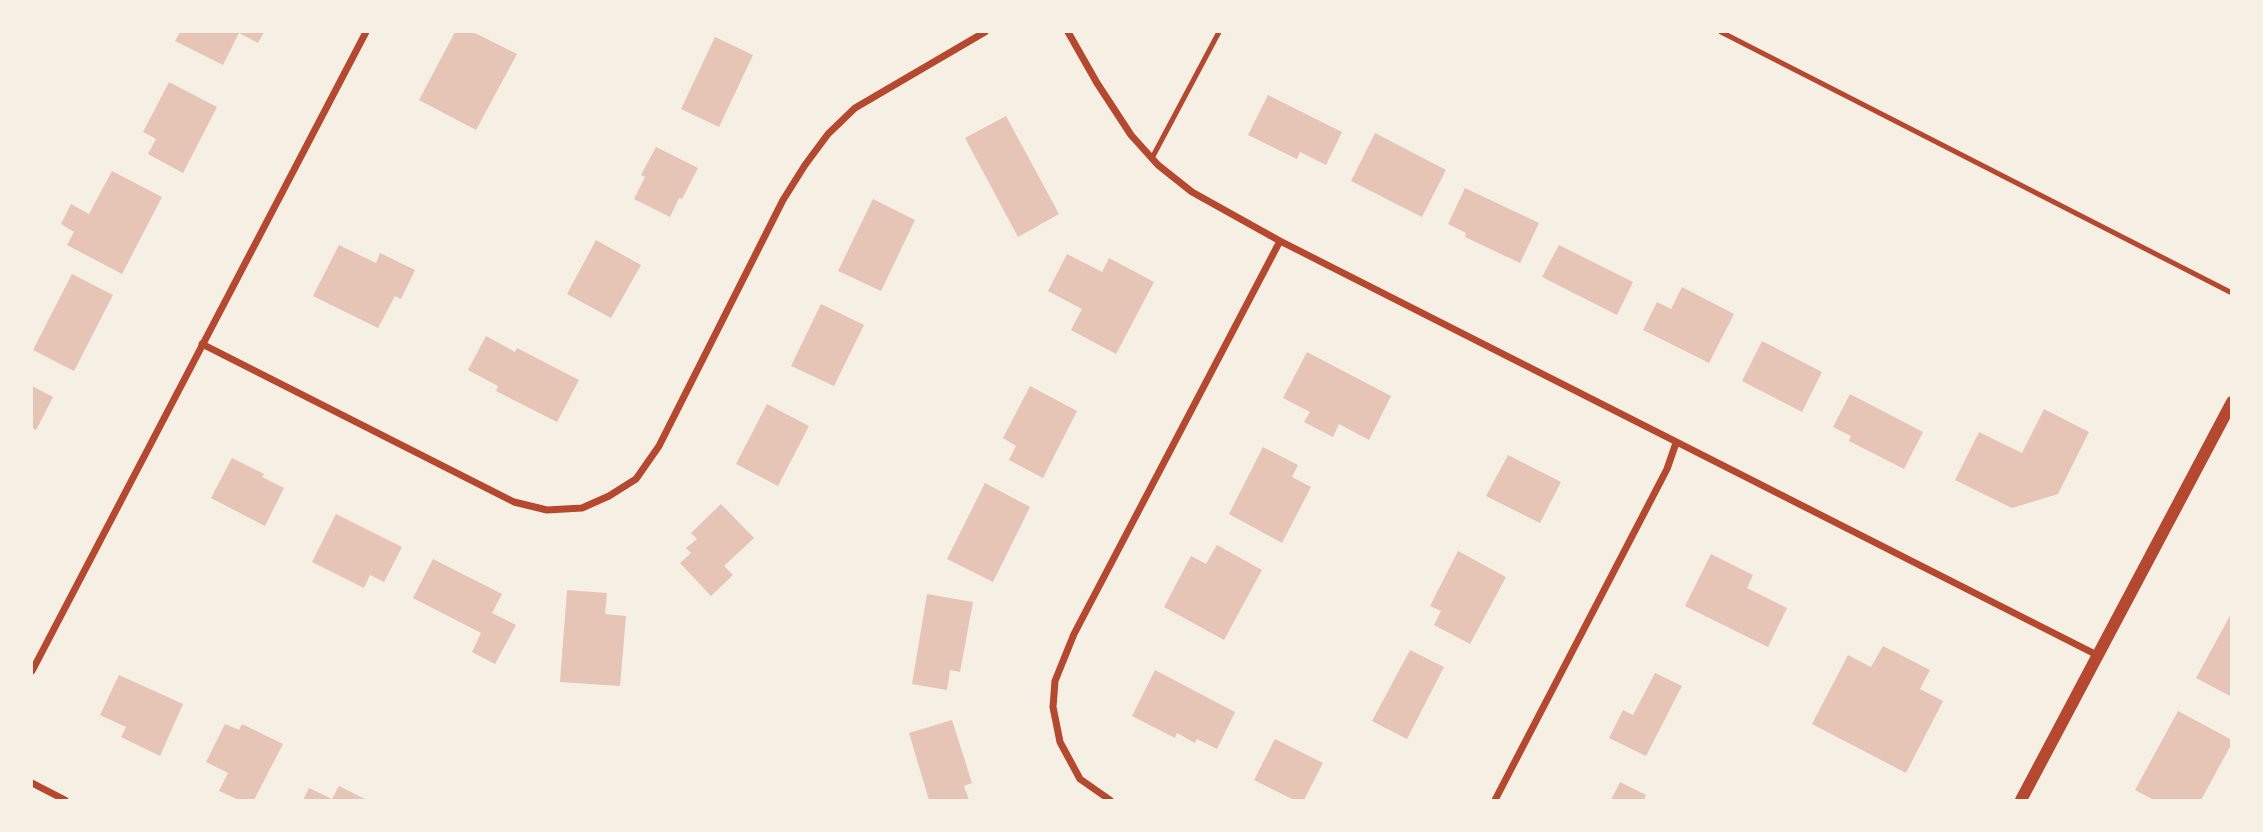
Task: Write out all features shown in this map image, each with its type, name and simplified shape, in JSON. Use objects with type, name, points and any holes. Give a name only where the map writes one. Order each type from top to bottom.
[{"type":"street","points":[[32,671],[366,32]]},
{"type":"street","points":[[202,344],[514,502],[547,510],[582,508],[609,496],[636,479],[659,446],[783,200],[828,134],[855,107],[985,32]]},
{"type":"street","points":[[1068,32],[1124,124],[1152,158],[1192,192],[1676,443],[2097,655]]},
{"type":"street","points":[[1110,800],[1080,779],[1060,742],[1052,707],[1055,681],[1074,634],[1280,240]]},
{"type":"street","points":[[2021,800],[2231,402]]},
{"type":"street","points":[[1495,800],[1667,468],[1676,443]]},
{"type":"street","points":[[32,783],[65,800]]},
{"type":"lane","points":[[1152,158],[1219,32]]},
{"type":"lane","points":[[1721,32],[2231,293]]},
{"type":"building","points":[[180,32],[264,32],[258,43],[239,33],[223,65],[175,41]]},
{"type":"building","points":[[455,32],[473,32],[517,54],[476,130],[419,100]]},
{"type":"building","points":[[715,37],[753,55],[719,127],[681,109]]},
{"type":"building","points":[[169,82],[217,107],[183,173],[148,154],[156,139],[143,132]]},
{"type":"building","points":[[1268,95],[1342,132],[1326,165],[1300,152],[1297,159],[1248,135]]},
{"type":"building","points":[[1006,116],[1059,214],[1018,237],[965,138]]},
{"type":"building","points":[[1375,133],[1446,170],[1422,217],[1351,181]]},
{"type":"building","points":[[656,147],[698,168],[670,217],[634,199],[645,177],[641,175]]},
{"type":"building","points":[[112,171],[162,197],[122,274],[67,245],[74,232],[61,224],[71,204],[89,214]]},
{"type":"building","points":[[1465,188],[1539,223],[1520,263],[1465,237],[1466,233],[1448,224]]},
{"type":"building","points":[[873,199],[915,220],[881,291],[838,271]]},
{"type":"building","points":[[596,240],[641,265],[611,318],[567,294]]},
{"type":"building","points":[[339,245],[376,263],[380,253],[415,270],[401,299],[395,296],[378,328],[313,296]]},
{"type":"building","points":[[1559,245],[1633,282],[1617,315],[1542,277]]},
{"type":"building","points":[[1067,254],[1102,272],[1109,258],[1154,282],[1116,354],[1071,330],[1082,309],[1048,291]]},
{"type":"building","points":[[72,274],[113,295],[74,371],[33,350]]},
{"type":"building","points":[[1682,287],[1734,314],[1709,363],[1643,330],[1657,302],[1671,309]]},
{"type":"building","points":[[821,304],[864,325],[834,386],[791,366]]},
{"type":"building","points":[[486,336],[515,352],[517,348],[579,380],[557,422],[496,391],[498,386],[468,370]]},
{"type":"building","points":[[1762,341],[1822,372],[1802,412],[1742,381]]},
{"type":"building","points":[[1307,352],[1391,396],[1369,440],[1339,424],[1333,437],[1304,422],[1310,412],[1283,398]]},
{"type":"building","points":[[32,386],[53,397],[36,430],[32,428]]},
{"type":"building","points":[[1030,386],[1077,411],[1043,478],[1009,460],[1016,446],[1003,438]]},
{"type":"building","points":[[1850,394],[1923,432],[1904,469],[1849,441],[1851,436],[1833,427]]},
{"type":"building","points":[[767,404],[809,426],[778,486],[736,464]]},
{"type":"building","points":[[2044,409],[2089,432],[2058,494],[2012,508],[1955,480],[1979,432],[2022,453]]},
{"type":"building","points":[[1263,447],[1298,465],[1292,477],[1311,487],[1282,543],[1229,514]]},
{"type":"building","points":[[1508,455],[1561,482],[1540,523],[1486,496]]},
{"type":"building","points":[[232,458],[264,474],[262,477],[284,488],[265,526],[211,498]]},
{"type":"building","points":[[985,483],[1030,507],[993,582],[947,559]]},
{"type":"building","points":[[721,504],[754,538],[724,566],[733,575],[711,596],[680,563],[691,553],[686,548],[697,539],[691,533]]},
{"type":"building","points":[[336,514],[402,547],[384,582],[370,575],[364,588],[312,562]]},
{"type":"building","points":[[1217,545],[1262,570],[1224,640],[1164,607],[1191,556],[1206,564]]},
{"type":"building","points":[[1458,551],[1506,577],[1470,644],[1434,625],[1441,611],[1430,606]]},
{"type":"building","points":[[1711,554],[1753,575],[1747,588],[1787,608],[1768,647],[1685,606]]},
{"type":"building","points":[[433,559],[502,594],[492,613],[516,625],[495,664],[472,652],[481,633],[413,598]]},
{"type":"building","points":[[567,590],[607,593],[605,614],[626,616],[620,686],[560,682]]},
{"type":"building","points":[[927,594],[973,602],[960,672],[950,670],[947,690],[912,684]]},
{"type":"building","points":[[2232,612],[2232,697],[2196,678]]},
{"type":"building","points":[[1883,646],[1930,670],[1920,689],[1943,701],[1906,773],[1812,724],[1848,655],[1871,667]]},
{"type":"building","points":[[1410,650],[1444,667],[1407,739],[1372,721]]},
{"type":"building","points":[[1155,670],[1235,712],[1217,749],[1197,739],[1195,743],[1177,733],[1175,738],[1132,716]]},
{"type":"building","points":[[1655,673],[1682,686],[1646,756],[1609,738],[1623,710],[1633,715]]},
{"type":"building","points":[[119,675],[183,704],[160,756],[121,737],[126,727],[100,715]]},
{"type":"building","points":[[2178,711],[2232,740],[2232,743],[2201,800],[2154,800],[2135,790]]},
{"type":"building","points":[[952,720],[972,783],[964,786],[969,800],[929,800],[909,733]]},
{"type":"building","points":[[225,724],[239,730],[242,724],[283,744],[254,800],[239,800],[219,791],[228,773],[206,762]]},
{"type":"building","points":[[1275,739],[1323,763],[1304,800],[1294,800],[1254,780]]},
{"type":"building","points":[[1620,782],[1646,795],[1644,800],[1611,800]]},
{"type":"building","points":[[339,786],[367,800],[303,800],[309,788],[332,799]]}]
